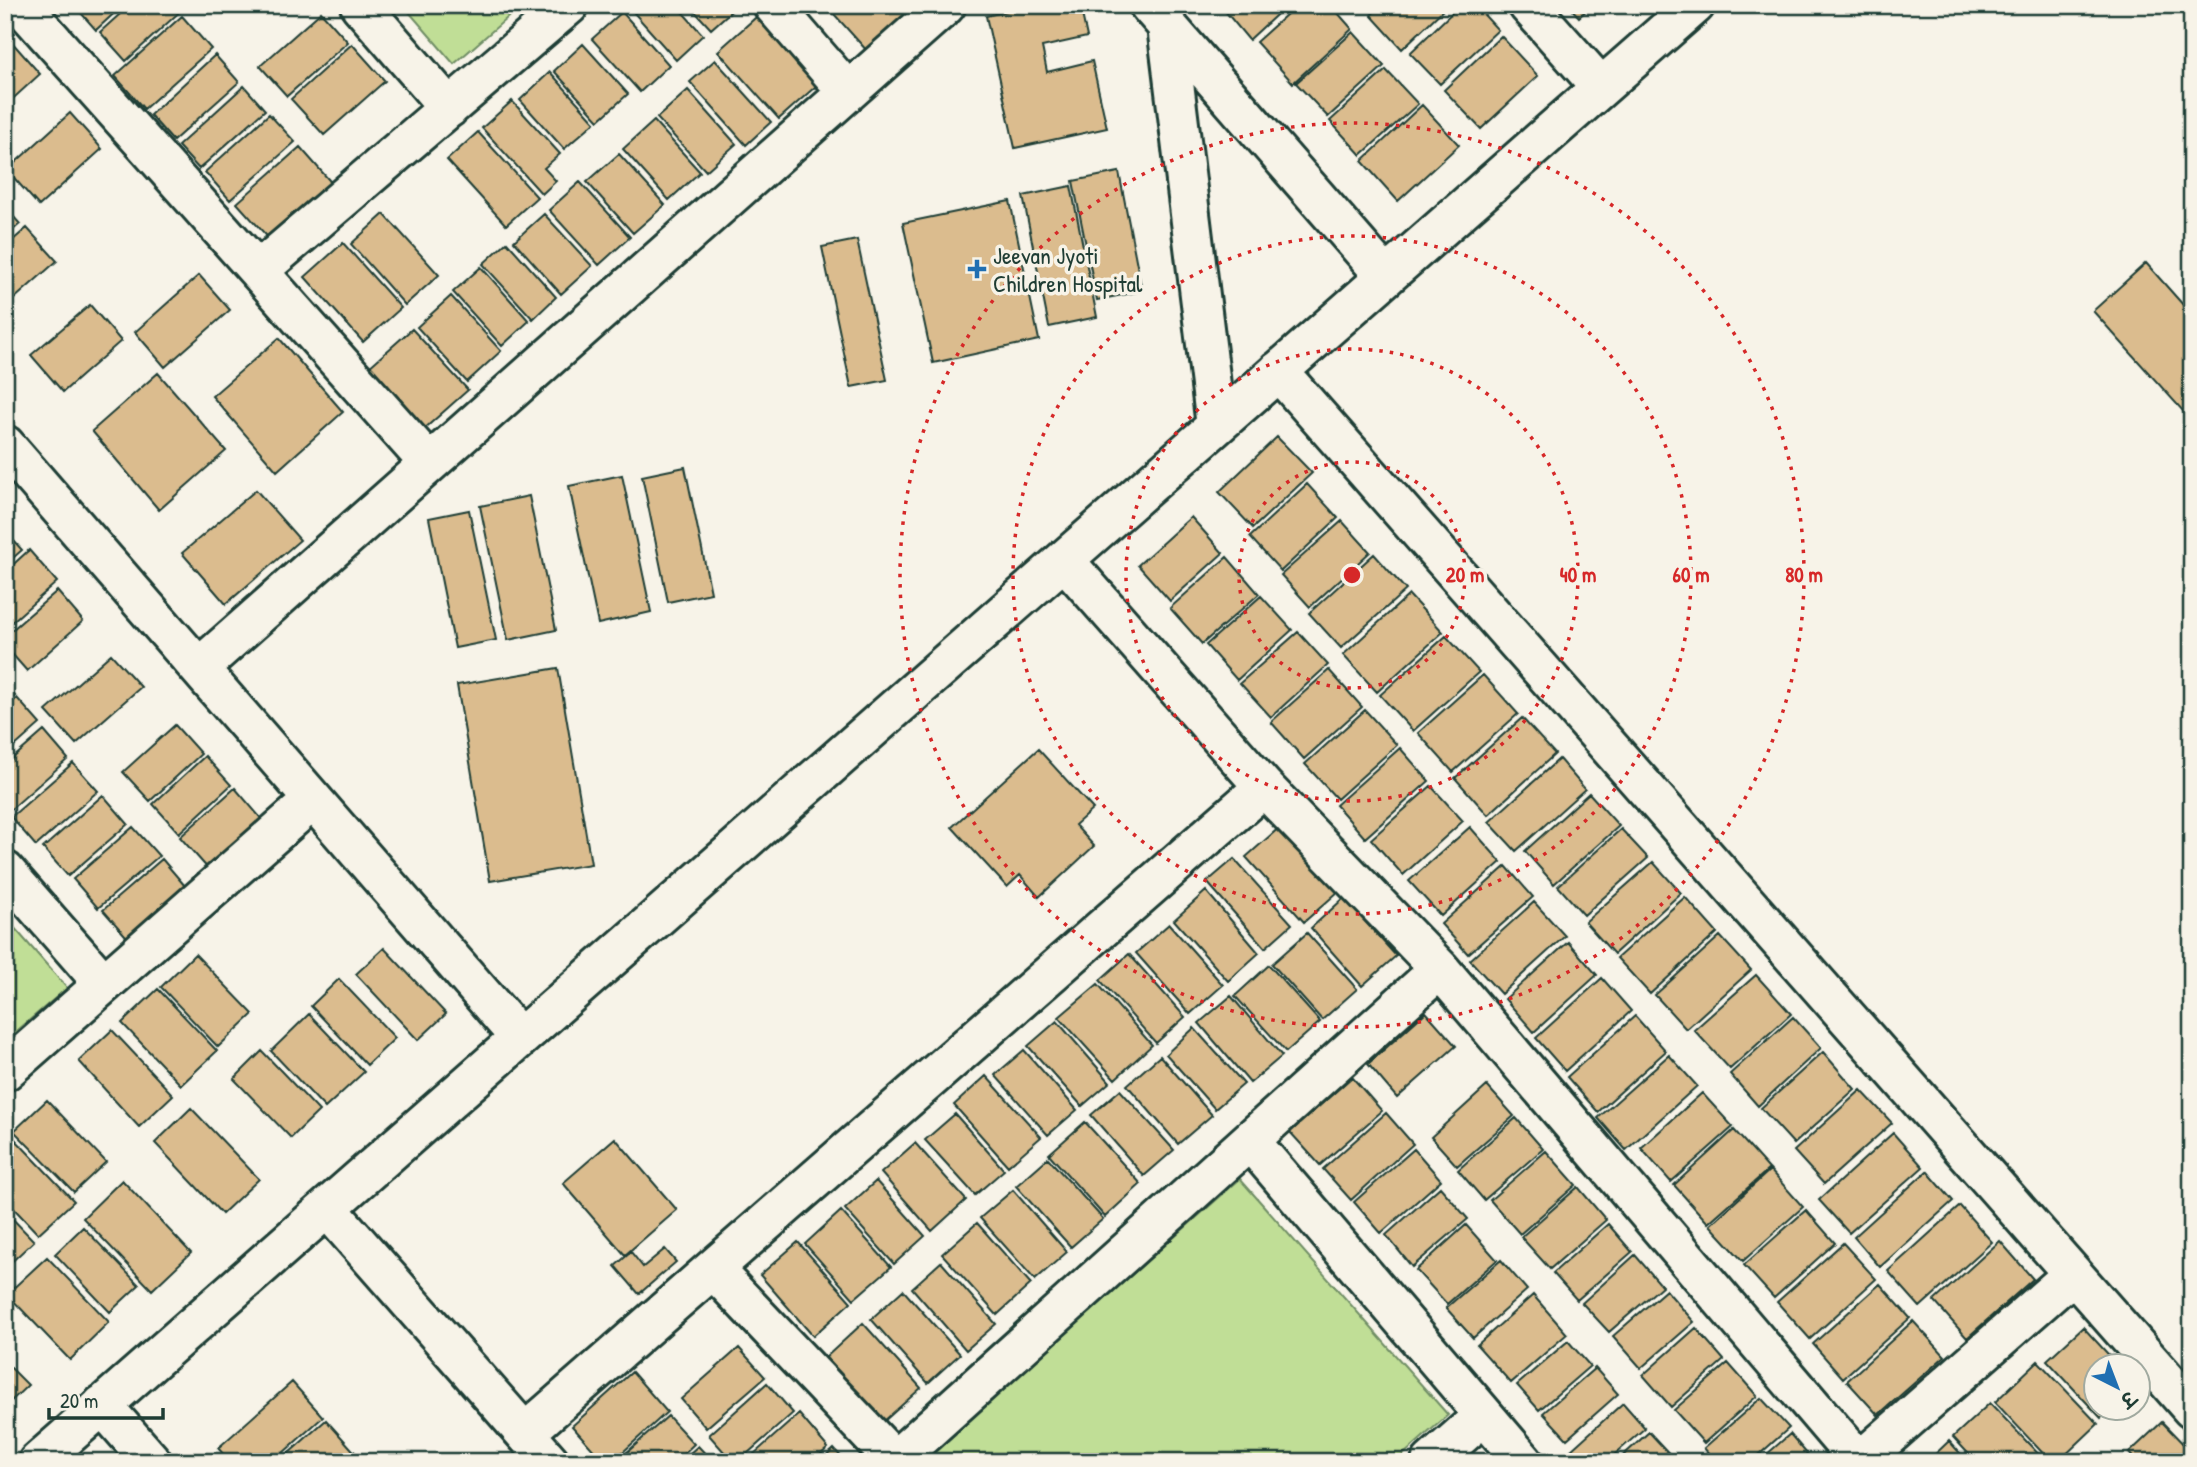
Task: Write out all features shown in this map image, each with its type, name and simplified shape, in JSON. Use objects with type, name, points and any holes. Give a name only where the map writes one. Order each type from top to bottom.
[{"type":"street","points":[[21,5],[429,463]]},
{"type":"street","points":[[360,5],[449,107]]},
{"type":"street","points":[[258,271],[569,5]]},
{"type":"street","points":[[773,5],[848,93]]},
{"type":"street","points":[[199,667],[946,5]]},
{"type":"street","points":[[1528,5],[1601,88]]},
{"type":"street","points":[[38,1462],[1695,5]]},
{"type":"street","points":[[1158,16],[1386,277]]},
{"type":"street","points":[[1158,16],[1216,426]]},
{"type":"street","points":[[1278,371],[2192,1409]]},
{"type":"street","points":[[5,446],[520,1038]]},
{"type":"street","points":[[1064,560],[1264,787],[1440,969],[1859,1461],[2073,1274]]},
{"type":"street","points":[[525,1433],[1264,787]]},
{"type":"street","points":[[5,1071],[313,800]]},
{"type":"street","points":[[5,872],[104,984]]},
{"type":"street","points":[[713,1269],[895,1461],[1440,969]]},
{"type":"street","points":[[1251,1142],[1524,1462]]},
{"type":"street","points":[[327,1208],[550,1462]]},
{"type":"street","points":[[102,1405],[152,1462]]},
{"type":"street","points":[[1431,1462],[1484,1415]]},
{"type":"green space","points":[[403,5],[522,5],[454,64]]},
{"type":"green space","points":[[5,917],[67,988],[5,1041]]},
{"type":"green space","points":[[1240,1179],[1448,1415],[1395,1462],[934,1462],[928,1455]]},
{"type":"building","points":[[74,5],[123,5],[96,30]]},
{"type":"building","points":[[130,5],[185,7],[126,61],[100,32]]},
{"type":"building","points":[[627,5],[676,5],[703,35],[676,60]]},
{"type":"building","points":[[689,5],[738,5],[711,29]]},
{"type":"building","points":[[843,5],[920,5],[868,52],[834,14]]},
{"type":"building","points":[[1033,5],[1080,5],[1087,37],[1042,47],[1047,72],[1092,61],[1107,128],[1015,148],[986,16]]},
{"type":"building","points":[[1220,5],[1287,5],[1249,40]]},
{"type":"building","points":[[1297,5],[1331,5],[1352,29],[1293,83],[1256,42]]},
{"type":"building","points":[[1382,5],[1448,5],[1402,49],[1371,15]]},
{"type":"building","points":[[1460,5],[1475,5],[1498,30],[1440,84],[1410,53]]},
{"type":"building","points":[[1568,5],[1592,5],[1579,17]]},
{"type":"building","points":[[763,11],[824,79],[779,119],[718,51]]},
{"type":"building","points":[[321,12],[348,42],[287,96],[260,66]]},
{"type":"building","points":[[622,12],[669,65],[640,92],[592,39]]},
{"type":"building","points":[[182,16],[211,49],[144,109],[115,76]]},
{"type":"building","points":[[1353,32],[1384,66],[1328,117],[1296,83]]},
{"type":"building","points":[[1501,36],[1538,76],[1481,129],[1444,90]]},
{"type":"building","points":[[10,40],[40,74],[5,106],[5,44]]},
{"type":"building","points":[[352,44],[385,81],[324,135],[291,99]]},
{"type":"building","points":[[583,44],[628,94],[599,120],[554,71]]},
{"type":"building","points":[[215,55],[239,82],[173,141],[150,115]]},
{"type":"building","points":[[715,60],[771,122],[746,145],[690,82]]},
{"type":"building","points":[[1386,70],[1418,104],[1361,155],[1330,121]]},
{"type":"building","points":[[550,72],[595,122],[564,149],[520,100]]},
{"type":"building","points":[[244,86],[265,110],[199,169],[178,146]]},
{"type":"building","points":[[688,90],[736,144],[706,171],[657,118]]},
{"type":"building","points":[[512,101],[560,154],[544,168],[556,181],[542,194],[482,128]]},
{"type":"building","points":[[1422,105],[1459,145],[1398,201],[1362,161]]},
{"type":"building","points":[[70,113],[102,149],[39,206],[7,170]]},
{"type":"building","points":[[269,114],[295,142],[230,200],[205,172]]},
{"type":"building","points":[[654,121],[700,172],[669,200],[623,149]]},
{"type":"building","points":[[478,132],[537,197],[506,225],[447,160]]},
{"type":"building","points":[[300,147],[336,188],[274,244],[237,203]]},
{"type":"building","points":[[619,154],[665,205],[633,233],[587,182]]},
{"type":"building","points":[[1119,172],[1142,291],[1097,300],[1073,181]]},
{"type":"building","points":[[580,182],[630,237],[599,265],[549,210]]},
{"type":"building","points":[[1071,186],[1097,317],[1049,327],[1023,196]]},
{"type":"building","points":[[1010,201],[1039,340],[933,363],[903,223]]},
{"type":"building","points":[[5,207],[20,224],[5,237]]},
{"type":"building","points":[[384,214],[439,275],[405,305],[351,244]]},
{"type":"building","points":[[544,214],[592,266],[561,294],[514,241]]},
{"type":"building","points":[[27,228],[57,261],[5,307],[5,247]]},
{"type":"building","points":[[857,240],[887,380],[851,387],[822,247]]},
{"type":"building","points":[[507,242],[556,297],[533,319],[483,264]]},
{"type":"building","points":[[343,243],[401,308],[363,342],[305,277]]},
{"type":"building","points":[[2146,263],[2192,315],[2192,421],[2093,311]]},
{"type":"building","points":[[481,267],[529,321],[502,346],[453,292]]},
{"type":"building","points":[[199,275],[230,310],[165,367],[135,332]]},
{"type":"building","points":[[451,296],[501,351],[467,382],[417,327]]},
{"type":"building","points":[[90,305],[121,341],[63,392],[31,355]]},
{"type":"building","points":[[412,329],[468,390],[423,430],[368,368]]},
{"type":"building","points":[[279,338],[343,412],[277,471],[212,396]]},
{"type":"building","points":[[158,373],[226,451],[159,510],[92,431]]},
{"type":"building","points":[[1277,437],[1312,473],[1253,528],[1219,492]]},
{"type":"building","points":[[685,467],[711,593],[668,602],[642,476]]},
{"type":"building","points":[[622,475],[651,612],[598,624],[569,486]]},
{"type":"building","points":[[1307,484],[1338,518],[1281,571],[1250,537]]},
{"type":"building","points":[[256,490],[300,540],[226,604],[182,553]]},
{"type":"building","points":[[529,496],[556,630],[508,640],[480,506]]},
{"type":"building","points":[[469,510],[496,640],[455,648],[429,518]]},
{"type":"building","points":[[1191,517],[1223,553],[1170,601],[1138,565]]},
{"type":"building","points":[[1342,521],[1370,552],[1310,607],[1281,575]]},
{"type":"building","points":[[5,531],[22,550],[5,565]]},
{"type":"building","points":[[29,550],[57,582],[5,628],[5,572]]},
{"type":"building","points":[[1374,554],[1406,590],[1341,648],[1309,613]]},
{"type":"building","points":[[1227,557],[1259,594],[1202,644],[1170,608]]},
{"type":"building","points":[[57,591],[83,621],[27,671],[5,646],[5,636]]},
{"type":"building","points":[[1409,595],[1443,632],[1377,692],[1343,655]]},
{"type":"building","points":[[1261,596],[1292,630],[1237,680],[1206,645]]},
{"type":"building","points":[[1298,632],[1328,665],[1271,717],[1240,683]]},
{"type":"building","points":[[1446,636],[1479,672],[1413,731],[1380,695]]},
{"type":"building","points":[[111,654],[141,687],[76,744],[46,711]]},
{"type":"building","points":[[558,668],[591,864],[490,881],[457,685]]},
{"type":"building","points":[[1329,670],[1362,707],[1304,759],[1271,722]]},
{"type":"building","points":[[1483,675],[1518,714],[1453,772],[1418,733]]},
{"type":"building","points":[[5,685],[15,696],[5,704]]},
{"type":"building","points":[[17,698],[40,724],[5,755],[5,709]]},
{"type":"building","points":[[1365,710],[1397,745],[1337,799],[1305,764]]},
{"type":"building","points":[[1522,718],[1555,754],[1488,815],[1455,778]]},
{"type":"building","points":[[175,725],[201,754],[150,801],[123,772]]},
{"type":"building","points":[[44,731],[68,759],[9,811],[5,807],[5,765]]},
{"type":"building","points":[[1400,748],[1429,781],[1365,838],[1336,805]]},
{"type":"building","points":[[1038,749],[1093,809],[1075,825],[1094,846],[1039,897],[1020,875],[1007,887],[952,827]]},
{"type":"building","points":[[205,756],[231,785],[179,833],[153,804]]},
{"type":"building","points":[[1559,759],[1585,789],[1516,851],[1489,822]]},
{"type":"building","points":[[73,763],[98,791],[36,846],[11,817]]},
{"type":"building","points":[[1431,786],[1463,821],[1403,875],[1371,839]]},
{"type":"building","points":[[235,788],[265,823],[210,871],[180,837]]},
{"type":"building","points":[[1589,793],[1619,826],[1554,884],[1525,851]]},
{"type":"building","points":[[103,795],[128,824],[68,876],[43,848]]},
{"type":"building","points":[[1281,826],[1339,891],[1304,922],[1246,857]]},
{"type":"building","points":[[133,827],[159,856],[98,908],[73,879]]},
{"type":"building","points":[[1470,827],[1501,862],[1441,916],[1409,881]]},
{"type":"building","points":[[1621,829],[1648,858],[1584,915],[1558,886]]},
{"type":"building","points":[[162,859],[191,893],[132,943],[103,910]]},
{"type":"building","points":[[1234,859],[1292,924],[1265,948],[1207,882]]},
{"type":"building","points":[[1653,862],[1681,893],[1614,954],[1585,922]]},
{"type":"building","points":[[1506,866],[1533,897],[1468,954],[1441,924]]},
{"type":"building","points":[[1206,891],[1259,953],[1228,981],[1174,920]]},
{"type":"building","points":[[1685,897],[1717,933],[1650,994],[1617,958]]},
{"type":"building","points":[[1344,898],[1396,956],[1362,986],[1311,928]]},
{"type":"building","points":[[1534,902],[1565,936],[1501,994],[1470,960]]},
{"type":"building","points":[[1169,924],[1223,985],[1190,1014],[1136,953]]},
{"type":"building","points":[[1307,933],[1357,989],[1322,1020],[1272,964]]},
{"type":"building","points":[[1720,936],[1751,970],[1686,1029],[1655,995]]},
{"type":"building","points":[[1568,942],[1597,975],[1534,1032],[1505,999]]},
{"type":"building","points":[[384,948],[446,1014],[418,1040],[356,974]]},
{"type":"building","points":[[195,954],[253,1014],[218,1047],[161,987]]},
{"type":"building","points":[[1129,954],[1185,1017],[1156,1043],[1100,980]]},
{"type":"building","points":[[1269,965],[1320,1022],[1286,1052],[1235,996]]},
{"type":"building","points":[[1756,975],[1791,1014],[1730,1069],[1694,1030]]},
{"type":"building","points":[[1602,978],[1631,1011],[1565,1071],[1536,1038]]},
{"type":"building","points":[[339,979],[395,1038],[367,1065],[311,1006]]},
{"type":"building","points":[[1098,984],[1152,1045],[1115,1079],[1059,1017]]},
{"type":"building","points":[[158,989],[217,1051],[181,1085],[122,1023]]},
{"type":"building","points":[[1231,996],[1282,1056],[1250,1083],[1199,1023]]},
{"type":"building","points":[[1426,1012],[1456,1046],[1397,1098],[1368,1064]]},
{"type":"building","points":[[309,1014],[364,1072],[325,1108],[271,1051]]},
{"type":"building","points":[[1635,1016],[1666,1051],[1598,1112],[1567,1077]]},
{"type":"building","points":[[1793,1017],[1821,1048],[1758,1106],[1730,1074]]},
{"type":"building","points":[[1057,1021],[1110,1082],[1082,1106],[1028,1046]]},
{"type":"building","points":[[1194,1028],[1244,1084],[1215,1109],[1166,1054]]},
{"type":"building","points":[[112,1030],[173,1095],[139,1127],[79,1061]]},
{"type":"building","points":[[1024,1050],[1077,1110],[1048,1135],[995,1075]]},
{"type":"building","points":[[262,1051],[319,1111],[291,1138],[234,1079]]},
{"type":"building","points":[[1823,1052],[1855,1089],[1794,1144],[1761,1108]]},
{"type":"building","points":[[1669,1055],[1697,1086],[1626,1150],[1598,1118]]},
{"type":"building","points":[[1160,1056],[1212,1115],[1178,1144],[1127,1085]]},
{"type":"building","points":[[986,1076],[1041,1137],[1008,1166],[954,1105]]},
{"type":"building","points":[[1352,1077],[1382,1111],[1320,1165],[1290,1132]]},
{"type":"building","points":[[1487,1086],[1514,1116],[1457,1166],[1431,1137]]},
{"type":"building","points":[[1120,1090],[1174,1150],[1144,1176],[1091,1115]]},
{"type":"building","points":[[1861,1090],[1892,1123],[1824,1184],[1794,1151]]},
{"type":"building","points":[[1702,1093],[1733,1127],[1671,1182],[1641,1148]]},
{"type":"building","points":[[47,1100],[106,1162],[74,1192],[14,1131]]},
{"type":"building","points":[[191,1108],[259,1179],[222,1214],[155,1143]]},
{"type":"building","points":[[1386,1113],[1413,1144],[1351,1200],[1323,1169]]},
{"type":"building","points":[[955,1114],[1004,1170],[975,1195],[925,1140]]},
{"type":"building","points":[[1516,1118],[1543,1149],[1484,1200],[1458,1170]]},
{"type":"building","points":[[1085,1122],[1141,1184],[1105,1217],[1049,1154]]},
{"type":"building","points":[[1734,1130],[1769,1169],[1708,1223],[1674,1185]]},
{"type":"building","points":[[1893,1133],[1923,1167],[1849,1233],[1819,1200]]},
{"type":"building","points":[[12,1136],[74,1201],[38,1234],[5,1199],[5,1142]]},
{"type":"building","points":[[615,1138],[677,1210],[625,1255],[563,1183]]},
{"type":"building","points":[[915,1143],[966,1200],[932,1231],[881,1173]]},
{"type":"building","points":[[1414,1149],[1441,1180],[1381,1233],[1354,1202]]},
{"type":"building","points":[[1546,1151],[1576,1185],[1520,1234],[1490,1200]]},
{"type":"building","points":[[1048,1158],[1103,1219],[1071,1247],[1016,1186]]},
{"type":"building","points":[[1770,1170],[1803,1207],[1743,1261],[1710,1225]]},
{"type":"building","points":[[1927,1171],[1953,1201],[1880,1267],[1854,1237]]},
{"type":"building","points":[[122,1180],[191,1253],[152,1290],[83,1218]]},
{"type":"building","points":[[876,1181],[925,1236],[894,1264],[845,1209]]},
{"type":"building","points":[[1440,1187],[1468,1219],[1412,1267],[1386,1235]]},
{"type":"building","points":[[1578,1187],[1606,1220],[1550,1269],[1521,1237]]},
{"type":"building","points":[[1013,1190],[1067,1252],[1035,1280],[980,1218]]},
{"type":"building","points":[[1960,1206],[1992,1242],[1920,1307],[1888,1271]]},
{"type":"building","points":[[1806,1210],[1835,1243],[1774,1298],[1744,1265]]},
{"type":"building","points":[[5,1211],[34,1241],[5,1268]]},
{"type":"building","points":[[841,1211],[891,1267],[854,1299],[805,1244]]},
{"type":"building","points":[[977,1223],[1031,1284],[997,1315],[942,1254]]},
{"type":"building","points":[[1608,1224],[1632,1252],[1577,1300],[1553,1273]]},
{"type":"building","points":[[1466,1225],[1497,1260],[1447,1304],[1416,1270]]},
{"type":"building","points":[[83,1227],[139,1285],[110,1312],[55,1254]]},
{"type":"building","points":[[2000,1241],[2033,1279],[1967,1338],[1934,1301]]},
{"type":"building","points":[[798,1242],[851,1302],[813,1336],[760,1275]]},
{"type":"building","points":[[1843,1243],[1876,1279],[1810,1339],[1777,1302]]},
{"type":"building","points":[[665,1249],[676,1262],[639,1294],[615,1266],[631,1252],[643,1267]]},
{"type":"building","points":[[1635,1255],[1662,1286],[1609,1332],[1582,1303]]},
{"type":"building","points":[[47,1257],[109,1322],[70,1360],[7,1294]]},
{"type":"building","points":[[1501,1260],[1527,1290],[1473,1338],[1446,1308]]},
{"type":"building","points":[[941,1262],[996,1324],[966,1350],[912,1288]]},
{"type":"building","points":[[1880,1284],[1910,1318],[1843,1378],[1813,1344]]},
{"type":"building","points":[[903,1290],[960,1354],[928,1383],[871,1319]]},
{"type":"building","points":[[1666,1290],[1694,1322],[1641,1368],[1613,1336]]},
{"type":"building","points":[[1533,1295],[1567,1334],[1511,1383],[1477,1345]]},
{"type":"building","points":[[1913,1321],[1945,1356],[1878,1415],[1847,1381]]},
{"type":"building","points":[[863,1323],[921,1388],[883,1422],[825,1358]]},
{"type":"building","points":[[2083,1327],[2106,1352],[2082,1352],[2082,1398],[2047,1360]]},
{"type":"building","points":[[1696,1328],[1724,1360],[1671,1407],[1643,1375]]},
{"type":"building","points":[[1568,1341],[1590,1366],[1539,1410],[1517,1385]]},
{"type":"building","points":[[739,1348],[765,1377],[706,1428],[681,1399]]},
{"type":"building","points":[[2038,1361],[2082,1407],[2082,1422],[2098,1424],[2058,1462],[2051,1462],[1995,1402]]},
{"type":"building","points":[[5,1362],[28,1385],[5,1407]]},
{"type":"building","points":[[1728,1363],[1757,1396],[1704,1443],[1674,1410]]},
{"type":"building","points":[[1595,1368],[1618,1394],[1567,1439],[1543,1413]]},
{"type":"building","points":[[632,1372],[667,1412],[612,1462],[604,1462],[572,1426]]},
{"type":"building","points":[[292,1382],[323,1417],[273,1462],[230,1462],[218,1448]]},
{"type":"building","points":[[767,1383],[793,1413],[738,1462],[733,1462],[709,1435]]},
{"type":"building","points":[[1761,1398],[1789,1428],[1751,1462],[1716,1462],[1704,1448]]},
{"type":"building","points":[[1623,1403],[1645,1428],[1606,1462],[1581,1462],[1571,1450]]},
{"type":"building","points":[[1990,1403],[2046,1462],[1976,1462],[1953,1437]]},
{"type":"building","points":[[799,1414],[828,1448],[812,1462],[745,1462]]},
{"type":"building","points":[[668,1416],[694,1444],[675,1462],[616,1462]]},
{"type":"building","points":[[326,1420],[359,1457],[354,1462],[279,1462]]},
{"type":"building","points":[[2162,1422],[2192,1453],[2192,1462],[2137,1462],[2129,1453]]},
{"type":"building","points":[[1649,1432],[1677,1462],[1616,1462]]},
{"type":"building","points":[[1790,1434],[1814,1462],[1758,1462]]},
{"type":"building","points":[[1949,1441],[1968,1462],[1927,1462]]},
{"type":"building","points":[[698,1446],[713,1462],[680,1462]]},
{"type":"building","points":[[834,1449],[846,1462],[820,1462]]},
{"type":"place","name":"Jeevan Jyoti Children Hospital","points":[[977,269]]}]
